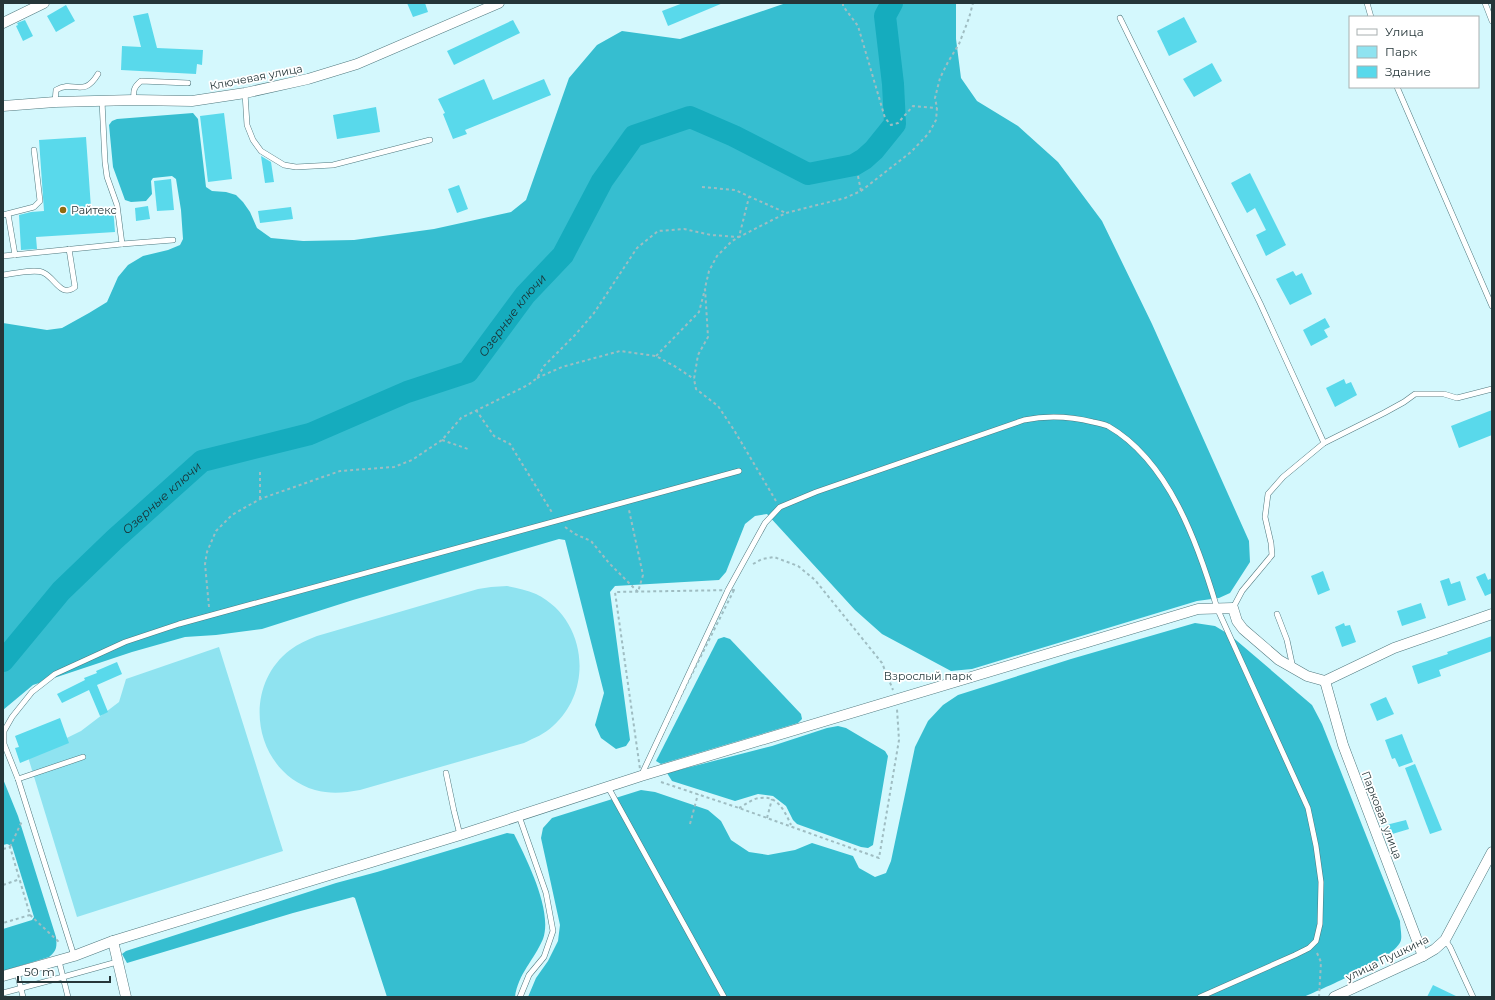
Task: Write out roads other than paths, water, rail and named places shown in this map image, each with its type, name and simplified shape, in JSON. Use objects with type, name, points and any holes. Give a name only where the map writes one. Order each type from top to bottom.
[{"type":"street","points":[[3,23],[44,3]]},
{"type":"street","name":"Ключевая улица","points":[[3,106],[55,102],[134,100],[192,101],[245,93],[308,79],[357,64],[499,3]]},
{"type":"street","points":[[3,976],[59,961],[113,941],[460,835],[608,786],[644,777],[1198,609],[1233,608],[1243,629],[1279,660],[1307,676],[1324,681],[1394,648],[1492,614]]},
{"type":"street","name":"Парковая улица","points":[[1324,681],[1343,745],[1423,956]]},
{"type":"street","name":"улица Пушкина","points":[[1334,997],[1423,956],[1435,949],[1445,940],[1492,852]]},
{"type":"street","points":[[113,941],[126,997]]},
{"type":"lane","points":[[1367,3],[1371,16]]},
{"type":"lane","points":[[1485,3],[1492,21]]},
{"type":"lane","points":[[1120,18],[1260,302],[1324,443]]},
{"type":"lane","points":[[55,102],[56,90],[64,87],[87,87],[92,83],[98,74]]},
{"type":"lane","points":[[134,100],[133,91],[141,81],[188,83]]},
{"type":"lane","points":[[1397,88],[1492,306]]},
{"type":"lane","points":[[245,93],[247,125],[253,140],[261,151],[284,165],[296,168],[333,165],[430,140]]},
{"type":"lane","points":[[102,101],[105,162],[107,176],[116,205],[122,244]]},
{"type":"lane","points":[[15,255],[5,215],[34,206],[40,200],[34,150]]},
{"type":"lane","points":[[3,256],[173,240]]},
{"type":"lane","points":[[3,275],[34,271],[42,272],[62,290],[72,290],[75,287],[69,250]]},
{"type":"lane","points":[[1233,608],[1242,592],[1272,555],[1265,517],[1268,494],[1283,477],[1324,443],[1384,413],[1415,394],[1444,394],[1457,398],[1492,389]]},
{"type":"lane","points":[[644,777],[728,590],[765,522],[780,507],[816,492],[1024,420],[1041,416],[1056,416],[1081,419],[1106,425],[1134,445],[1152,466],[1171,493],[1189,529],[1207,576],[1217,608],[1308,808],[1316,846],[1321,882],[1320,924],[1316,941],[1309,948],[1295,955],[1200,997]]},
{"type":"lane","points":[[74,956],[18,780],[4,744],[4,731],[12,717],[32,692],[55,674],[118,644],[179,624],[739,471]]},
{"type":"lane","points":[[1277,614],[1294,669]]},
{"type":"lane","points":[[18,780],[83,757]]},
{"type":"lane","points":[[446,773],[460,835]]},
{"type":"lane","points":[[608,786],[724,997]]},
{"type":"lane","points":[[519,816],[546,893],[552,931],[544,957],[529,975],[520,997]]},
{"type":"lane","points":[[1445,940],[1473,997]]},
{"type":"lane","points":[[59,961],[68,997]]},
{"type":"lane","points":[[3,993],[118,962]]},
{"type":"lane","points":[[17,972],[23,997]]},
{"type":"waterway","name":"Озерные ключи","points":[[3,661],[61,591],[115,539],[202,461],[310,434],[407,392],[468,372],[525,295],[563,255],[602,181],[634,136],[690,117],[734,136],[808,174],[854,165],[864,159],[874,150],[895,124],[893,84],[885,16],[892,3]]},
{"type":"place","name":"Райтекс","points":[[63,210]]},
{"type":"park label","name":"Взрослый парк","points":[[928,676]]}]
